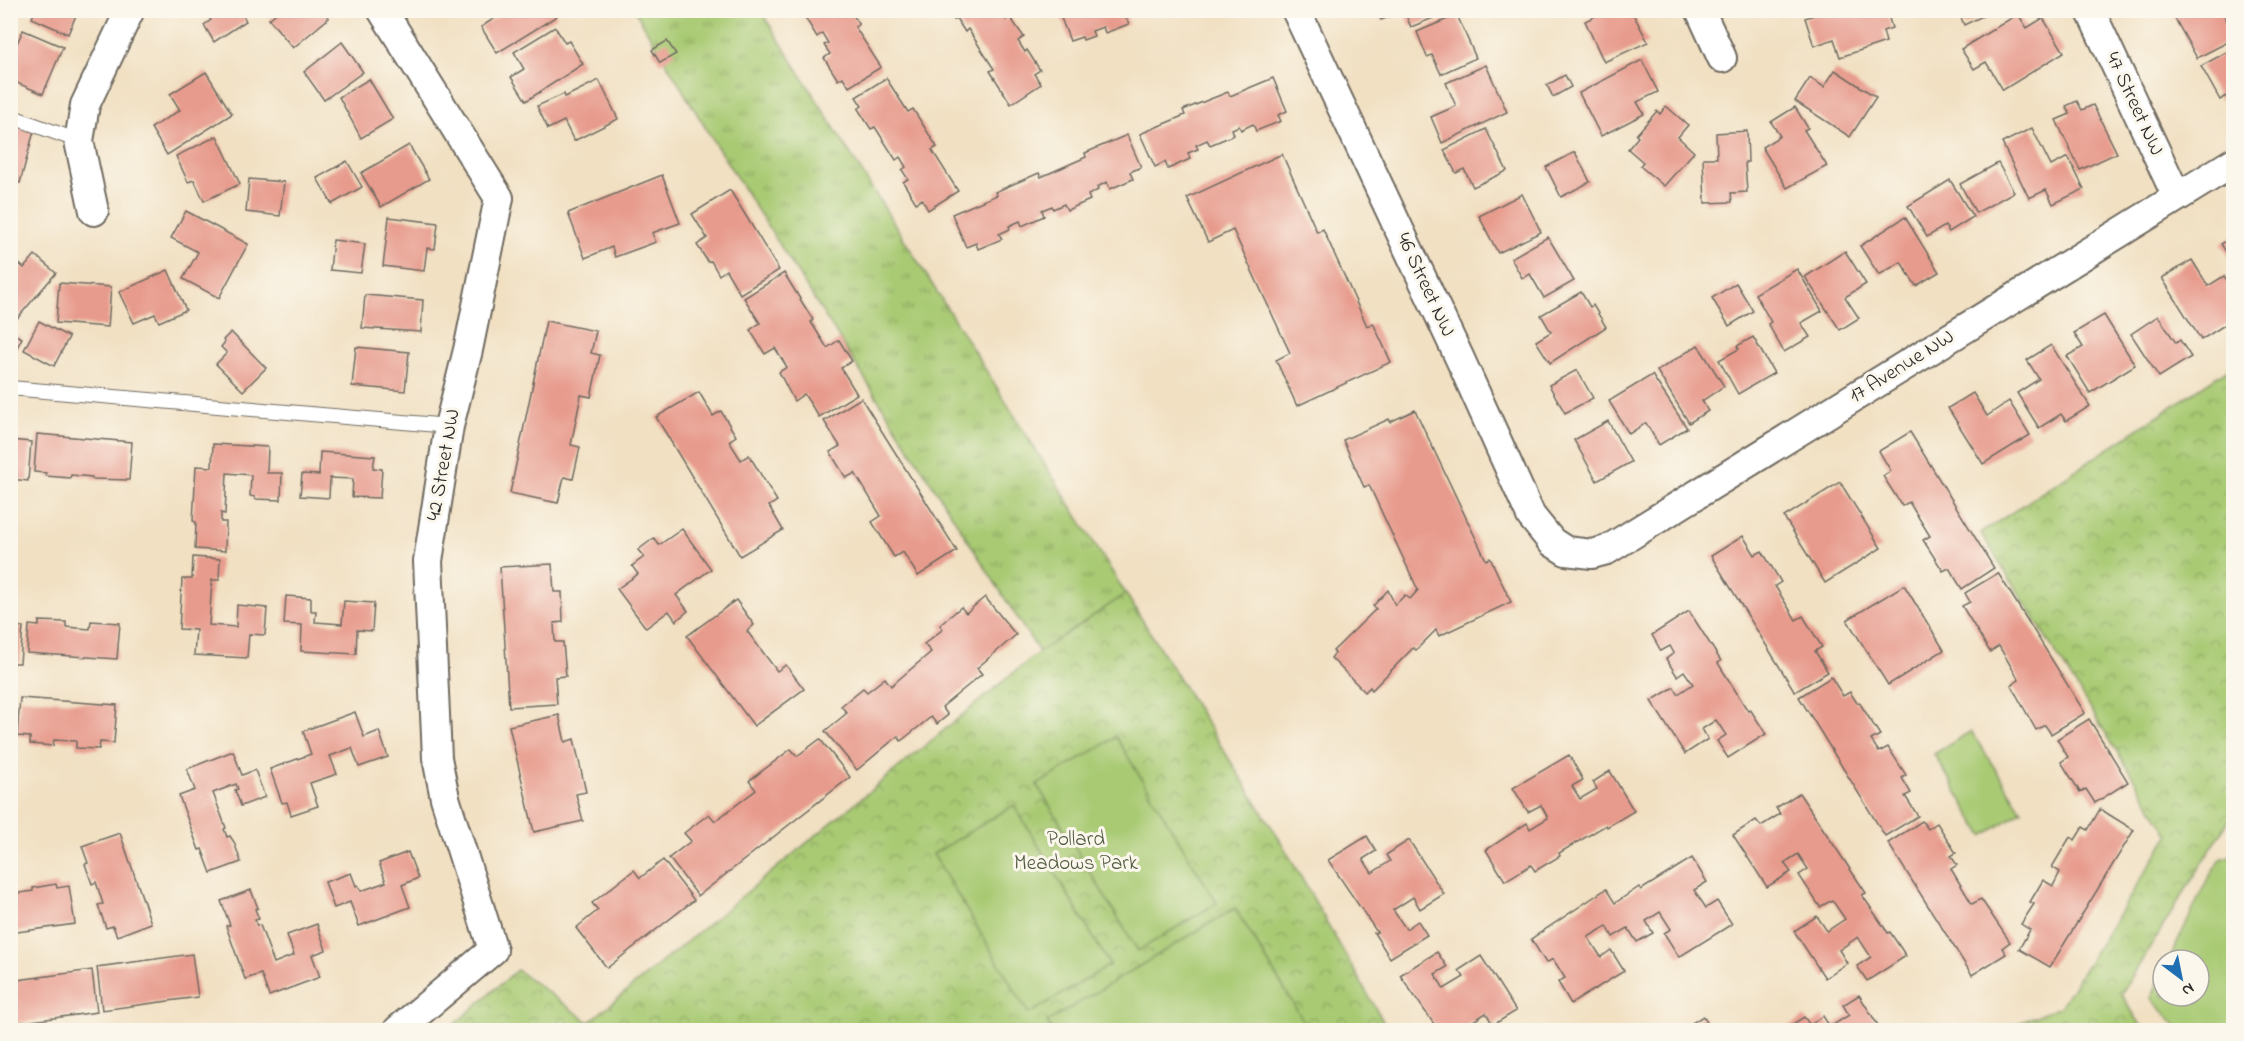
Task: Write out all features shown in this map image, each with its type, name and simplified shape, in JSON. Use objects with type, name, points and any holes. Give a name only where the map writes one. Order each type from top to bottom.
[{"type":"street","points":[[94,210],[79,141],[85,105],[130,10]]},
{"type":"street","name":"42 Street NW","points":[[382,10],[499,198],[468,350],[449,426],[428,561],[437,758],[445,798],[494,950],[398,1030]]},
{"type":"street","name":"46 Street NW","points":[[1296,10],[1455,348],[1531,516],[1552,542],[1566,550]]},
{"type":"street","points":[[1700,10],[1722,58]]},
{"type":"street","name":"47 Street NW","points":[[2090,10],[2177,197]]},
{"type":"street","name":"17 Avenue NW","points":[[1566,550],[1592,554],[1607,550],[2234,162]]},
{"type":"lane","points":[[10,116],[79,141]]},
{"type":"lane","points":[[10,388],[449,426]]},
{"type":"green space","points":[[635,11],[761,11],[1126,594],[1039,652],[714,142]]},
{"type":"green space","points":[[2233,366],[2233,814],[2121,994],[2144,1030],[2000,1030],[2060,1007],[2169,835],[1981,533]]},
{"type":"green space","name":"Pollard Meadows Park","points":[[1126,594],[1281,842],[1388,1030],[448,1030],[517,970],[589,1022],[1039,652]]},
{"type":"green space","points":[[1971,731],[2022,811],[1983,836],[1934,754]]},
{"type":"green space","points":[[1116,737],[1217,903],[1138,951],[1037,785]]},
{"type":"green space","points":[[1014,805],[1110,965],[1029,1014],[933,854]]},
{"type":"green space","points":[[2233,855],[2233,1030],[2179,1028],[2160,1008],[2211,1008],[2211,948],[2175,948],[2207,880],[2221,859]]},
{"type":"green space","points":[[1235,908],[1309,1030],[1052,1030],[1047,1022]]},
{"type":"building","points":[[35,10],[76,10],[77,13],[68,34],[32,18]]},
{"type":"building","points":[[205,10],[240,10],[246,21],[214,42],[204,25],[211,20]]},
{"type":"building","points":[[280,10],[322,10],[329,18],[293,48],[269,19]]},
{"type":"building","points":[[499,10],[553,10],[557,16],[497,53],[481,27],[501,14]]},
{"type":"building","points":[[807,10],[850,10],[859,24],[855,27],[881,67],[849,87],[843,77],[838,80],[824,58],[830,54],[824,45],[828,43],[822,33],[817,37],[803,14]]},
{"type":"building","points":[[947,10],[994,10],[995,12],[1000,10],[1006,20],[1010,17],[1024,37],[1018,41],[1040,70],[1034,74],[1041,84],[1011,104],[990,71],[994,69],[968,29],[965,32],[956,18],[954,20]]},
{"type":"building","points":[[1070,10],[1144,11],[1126,18],[1129,24],[1105,33],[1103,27],[1092,31],[1094,36],[1070,41],[1061,18],[1071,14]]},
{"type":"building","points":[[1377,10],[1451,11],[1411,27],[1404,11],[1381,20]]},
{"type":"building","points":[[1608,10],[1631,10],[1648,42],[1604,62],[1585,21]]},
{"type":"building","points":[[1829,10],[1873,10],[1875,16],[1887,12],[1892,28],[1883,31],[1886,42],[1840,57],[1834,39],[1814,46],[1805,18]]},
{"type":"building","points":[[1958,10],[1995,10],[1964,25]]},
{"type":"building","points":[[2181,10],[2221,10],[2234,34],[2234,39],[2197,58],[2173,15]]},
{"type":"building","points":[[2018,14],[2027,28],[2043,18],[2064,52],[2003,90],[1986,62],[1974,69],[1961,49]]},
{"type":"building","points":[[1457,15],[1476,58],[1441,74],[1432,55],[1427,57],[1417,32]]},
{"type":"building","points":[[555,27],[565,43],[569,41],[583,64],[526,101],[511,77],[524,69],[514,52]]},
{"type":"building","points":[[23,30],[63,47],[43,94],[10,80],[10,59]]},
{"type":"building","points":[[667,41],[676,54],[660,63],[652,50]]},
{"type":"building","points":[[342,42],[363,72],[324,100],[304,72]]},
{"type":"building","points":[[2234,48],[2234,92],[2220,100],[2201,66]]},
{"type":"building","points":[[1642,60],[1658,92],[1637,102],[1644,114],[1601,136],[1579,93]]},
{"type":"building","points":[[1486,65],[1507,112],[1442,143],[1431,117],[1456,106],[1446,83]]},
{"type":"building","points":[[1835,70],[1876,97],[1850,137],[1795,101],[1810,78],[1824,87]]},
{"type":"building","points":[[206,72],[232,114],[167,155],[151,128],[180,110],[170,94]]},
{"type":"building","points":[[1565,75],[1571,87],[1553,97],[1547,85]]},
{"type":"building","points":[[886,78],[908,112],[913,109],[937,147],[932,150],[958,191],[928,210],[922,199],[916,203],[903,182],[908,179],[902,170],[906,167],[900,157],[896,160],[875,127],[871,129],[858,109],[862,106],[856,97]]},
{"type":"building","points":[[1273,78],[1287,111],[1278,115],[1281,121],[1256,131],[1253,124],[1241,130],[1239,126],[1232,129],[1234,135],[1210,145],[1207,140],[1196,145],[1198,149],[1188,153],[1190,159],[1168,169],[1165,162],[1155,167],[1140,134],[1185,115],[1183,110],[1228,92],[1230,96]]},
{"type":"building","points":[[369,79],[393,119],[361,138],[339,97]]},
{"type":"building","points":[[599,80],[618,119],[574,141],[564,121],[548,129],[537,106],[564,94],[565,97]]},
{"type":"building","points":[[2077,101],[2082,110],[2093,105],[2117,153],[2080,170],[2056,120],[2070,114],[2066,106]]},
{"type":"building","points":[[1666,106],[1688,125],[1678,137],[1694,152],[1664,186],[1640,166],[1643,162],[1628,149],[1638,137],[1636,135],[1657,111],[1660,114]]},
{"type":"building","points":[[1795,107],[1808,128],[1804,130],[1827,166],[1787,188],[1762,147],[1780,136],[1771,122]]},
{"type":"building","points":[[10,125],[34,131],[20,183],[10,180]]},
{"type":"building","points":[[2032,128],[2051,166],[2068,157],[2084,189],[2053,204],[2046,190],[2029,198],[2002,143]]},
{"type":"building","points":[[1486,129],[1507,171],[1473,187],[1464,169],[1456,173],[1444,150]]},
{"type":"building","points":[[1747,131],[1748,162],[1745,162],[1747,192],[1731,193],[1732,202],[1705,203],[1703,158],[1717,158],[1716,133]]},
{"type":"building","points":[[1127,135],[1141,167],[1130,172],[1133,179],[1110,189],[1107,182],[1088,195],[1090,200],[1067,210],[1064,204],[1053,209],[1052,206],[1042,210],[1044,216],[1022,226],[1020,221],[1009,226],[1010,229],[999,234],[1002,239],[978,249],[976,243],[966,247],[952,214],[997,195],[995,192],[1039,173],[1041,177],[1086,157],[1085,153]]},
{"type":"building","points":[[217,136],[240,184],[204,201],[194,180],[188,182],[176,156]]},
{"type":"building","points":[[409,145],[429,179],[381,207],[361,173]]},
{"type":"building","points":[[1575,152],[1590,182],[1561,197],[1546,167]]},
{"type":"building","points":[[1282,154],[1317,232],[1323,229],[1367,326],[1373,323],[1391,362],[1297,406],[1276,360],[1290,353],[1233,230],[1208,242],[1187,198]]},
{"type":"building","points":[[347,161],[362,187],[332,204],[317,178]]},
{"type":"building","points":[[1998,163],[2014,192],[1976,213],[1960,184]]},
{"type":"building","points":[[662,175],[680,223],[652,233],[656,242],[615,257],[612,247],[585,258],[568,213]]},
{"type":"building","points":[[249,179],[284,182],[280,216],[246,212]]},
{"type":"building","points":[[1950,180],[1973,217],[1949,232],[1945,226],[1927,237],[1908,206]]},
{"type":"building","points":[[10,187],[14,188],[12,222],[10,222]]},
{"type":"building","points":[[730,190],[779,270],[740,294],[726,270],[719,275],[711,261],[708,262],[697,245],[707,238],[692,214]]},
{"type":"building","points":[[1522,194],[1541,232],[1498,253],[1479,216]]},
{"type":"building","points":[[186,211],[248,244],[219,298],[183,279],[198,252],[171,238]]},
{"type":"building","points":[[389,217],[438,223],[435,249],[427,248],[424,271],[383,266]]},
{"type":"building","points":[[1905,217],[1939,272],[1916,286],[1901,262],[1879,275],[1860,246]]},
{"type":"building","points":[[2234,236],[2234,264],[2221,244]]},
{"type":"building","points":[[1548,237],[1574,281],[1544,298],[1530,274],[1522,278],[1511,258]]},
{"type":"building","points":[[333,240],[365,244],[361,273],[330,270]]},
{"type":"building","points":[[1845,251],[1866,284],[1845,297],[1859,318],[1840,330],[1805,277]]},
{"type":"building","points":[[35,255],[56,273],[15,321],[10,317],[10,256],[24,268]]},
{"type":"building","points":[[2192,260],[2208,286],[2224,276],[2234,290],[2234,319],[2201,340],[2162,278]]},
{"type":"building","points":[[1797,269],[1822,311],[1801,323],[1810,337],[1784,352],[1755,294]]},
{"type":"building","points":[[168,270],[186,310],[159,322],[155,314],[134,323],[119,292]]},
{"type":"building","points":[[784,273],[827,348],[839,340],[852,361],[841,368],[857,394],[819,417],[804,394],[794,401],[779,372],[787,367],[775,348],[765,354],[750,330],[760,323],[744,298]]},
{"type":"building","points":[[59,283],[111,287],[108,327],[56,323]]},
{"type":"building","points":[[1736,283],[1753,311],[1729,326],[1712,298]]},
{"type":"building","points":[[1581,292],[1590,307],[1593,305],[1606,327],[1550,363],[1536,341],[1551,332],[1541,315]]},
{"type":"building","points":[[365,295],[423,300],[421,332],[362,328]]},
{"type":"building","points":[[2104,315],[2135,365],[2090,393],[2067,356],[2083,347],[2074,333]]},
{"type":"building","points":[[2158,316],[2176,343],[2180,340],[2191,357],[2159,377],[2131,334]]},
{"type":"building","points":[[39,321],[69,337],[54,366],[24,350]]},
{"type":"building","points":[[546,321],[596,331],[591,353],[600,355],[591,397],[581,395],[571,445],[580,447],[573,479],[564,477],[558,503],[510,493]]},
{"type":"building","points":[[10,332],[22,338],[10,361]]},
{"type":"building","points":[[231,332],[266,368],[243,391],[216,364],[227,353],[221,347],[225,342],[223,340]]},
{"type":"building","points":[[1753,337],[1774,373],[1738,394],[1719,360],[1739,349],[1737,346]]},
{"type":"building","points":[[1698,345],[1724,386],[1702,401],[1708,411],[1689,423],[1657,371]]},
{"type":"building","points":[[2051,345],[2090,406],[2066,421],[2061,414],[2039,428],[2017,393],[2039,379],[2027,360]]},
{"type":"building","points":[[356,347],[409,352],[405,391],[352,386]]},
{"type":"building","points":[[1577,370],[1593,398],[1565,413],[1549,385]]},
{"type":"building","points":[[1652,375],[1687,428],[1659,445],[1646,423],[1629,434],[1609,401]]},
{"type":"building","points":[[699,392],[713,416],[721,411],[736,436],[729,441],[741,460],[749,455],[777,501],[769,506],[783,530],[740,556],[656,417]]},
{"type":"building","points":[[1973,393],[1987,416],[2009,401],[2030,435],[1983,464],[1948,408]]},
{"type":"building","points":[[861,398],[957,551],[918,576],[903,552],[894,557],[872,522],[881,516],[855,473],[846,478],[830,452],[840,446],[824,421]]},
{"type":"building","points":[[1415,410],[1486,560],[1490,558],[1511,602],[1439,636],[1436,630],[1416,650],[1413,648],[1372,690],[1370,687],[1365,692],[1331,658],[1335,653],[1333,651],[1376,609],[1373,606],[1388,590],[1395,605],[1405,595],[1410,599],[1418,590],[1369,485],[1364,487],[1343,440]]},
{"type":"building","points":[[1608,421],[1631,462],[1597,481],[1574,440]]},
{"type":"building","points":[[1910,432],[1994,568],[1962,589],[1949,568],[1943,571],[1923,540],[1930,536],[1909,502],[1902,506],[1883,476],[1891,471],[1879,451]]},
{"type":"building","points":[[37,434],[132,442],[129,480],[92,479],[92,477],[71,475],[70,478],[46,476],[46,473],[34,472]]},
{"type":"building","points":[[10,440],[31,442],[28,481],[10,479]]},
{"type":"building","points":[[213,444],[268,447],[267,473],[282,473],[281,500],[255,499],[250,496],[251,475],[227,473],[225,514],[221,513],[221,522],[226,522],[225,551],[195,549],[196,522],[193,521],[196,466],[212,467]]},
{"type":"building","points":[[320,452],[375,456],[373,468],[382,469],[380,498],[352,497],[353,479],[330,478],[329,498],[300,496],[302,474],[319,475]]},
{"type":"building","points":[[1840,482],[1881,548],[1825,583],[1784,517]]},
{"type":"building","points":[[682,529],[711,569],[676,595],[688,611],[676,621],[669,611],[646,628],[617,589],[638,574],[632,566],[644,557],[638,550],[654,538],[659,545]]},
{"type":"building","points":[[1743,536],[1755,555],[1762,551],[1781,582],[1775,586],[1796,620],[1803,616],[1822,647],[1815,651],[1828,672],[1795,692],[1711,556]]},
{"type":"building","points":[[193,557],[220,559],[219,580],[212,580],[209,625],[236,627],[237,605],[267,608],[265,635],[249,634],[247,658],[194,655],[196,630],[179,629],[182,579],[192,579]]},
{"type":"building","points":[[552,564],[554,592],[562,592],[563,622],[554,623],[555,642],[563,642],[566,676],[555,677],[557,704],[509,707],[500,567]]},
{"type":"building","points":[[1998,573],[2085,713],[2051,734],[2045,725],[2036,730],[2011,685],[2019,680],[1999,646],[1990,652],[1962,606],[1970,602],[1965,593]]},
{"type":"building","points":[[1904,585],[1944,650],[1888,685],[1847,620]]},
{"type":"building","points":[[286,596],[311,598],[311,611],[316,611],[315,622],[342,624],[344,601],[374,603],[372,631],[357,630],[356,654],[301,651],[302,625],[284,624]]},
{"type":"building","points":[[985,597],[1016,635],[977,668],[982,674],[942,707],[948,715],[937,724],[931,717],[901,741],[898,736],[857,770],[825,731],[847,713],[841,706],[863,688],[867,692],[885,678],[891,686],[931,652],[924,644],[943,629],[940,625],[961,607],[966,613]]},
{"type":"building","points":[[736,600],[754,625],[747,631],[777,671],[786,665],[804,689],[754,726],[687,636]]},
{"type":"building","points":[[1689,611],[1721,661],[1718,663],[1748,711],[1750,709],[1766,734],[1728,758],[1717,741],[1726,735],[1716,720],[1702,729],[1708,739],[1685,754],[1651,701],[1674,687],[1678,694],[1693,684],[1684,671],[1677,676],[1666,659],[1674,653],[1670,646],[1661,651],[1652,635]]},
{"type":"building","points":[[39,621],[66,622],[66,627],[90,629],[91,621],[120,623],[117,659],[27,653],[29,625],[39,626]]},
{"type":"building","points":[[10,626],[23,627],[20,663],[10,663]]},
{"type":"building","points":[[1831,677],[1843,696],[1850,692],[1857,703],[1859,702],[1880,735],[1871,740],[1879,752],[1888,747],[1906,775],[1902,778],[1911,793],[1905,796],[1918,816],[1885,836],[1799,697]]},
{"type":"building","points":[[20,698],[117,705],[114,743],[100,742],[99,749],[76,748],[76,741],[54,740],[53,746],[30,744],[30,737],[17,736]]},
{"type":"building","points":[[355,712],[364,737],[379,731],[388,757],[359,767],[352,748],[330,756],[337,774],[310,783],[318,806],[291,815],[287,802],[282,803],[270,769],[311,754],[303,731]]},
{"type":"building","points":[[559,715],[565,742],[574,739],[586,792],[576,794],[583,821],[534,832],[509,726]]},
{"type":"building","points":[[2089,719],[2128,782],[2095,803],[2086,789],[2080,792],[2061,762],[2068,757],[2057,739]]},
{"type":"building","points":[[820,739],[850,777],[698,896],[669,858],[691,841],[684,833],[709,814],[715,821],[756,790],[749,781],[791,749],[797,756]]},
{"type":"building","points":[[233,751],[242,775],[255,770],[265,797],[241,806],[235,790],[238,789],[236,784],[213,793],[227,837],[230,836],[234,842],[241,862],[211,873],[202,849],[199,850],[179,796],[195,790],[187,769]]},
{"type":"building","points":[[1569,755],[1583,780],[1572,786],[1580,799],[1597,789],[1593,782],[1610,771],[1634,811],[1559,853],[1560,856],[1535,871],[1531,865],[1505,881],[1486,850],[1527,823],[1530,829],[1548,818],[1541,805],[1528,812],[1513,788]]},
{"type":"building","points":[[1799,793],[1866,893],[1862,895],[1906,956],[1867,981],[1857,966],[1871,957],[1858,937],[1839,950],[1847,963],[1825,978],[1794,931],[1817,916],[1827,931],[1845,919],[1832,900],[1820,907],[1799,875],[1808,869],[1798,854],[1784,863],[1791,872],[1767,887],[1733,835],[1756,820],[1761,826],[1780,814],[1776,808]]},
{"type":"building","points":[[2100,809],[2134,830],[2050,967],[2019,949],[2030,930],[2021,924],[2034,904],[2030,902],[2043,880],[2053,886],[2060,872],[2052,867],[2070,837],[2075,840],[2083,827],[2088,830]]},
{"type":"building","points":[[1922,821],[1928,829],[1937,823],[1956,853],[1951,856],[1957,865],[1951,869],[1972,904],[1981,899],[2010,942],[2002,948],[2006,954],[1972,975],[1888,843]]},
{"type":"building","points":[[120,833],[151,923],[117,936],[113,926],[106,928],[98,905],[103,904],[96,882],[92,884],[82,846]]},
{"type":"building","points":[[1367,836],[1376,851],[1363,859],[1372,873],[1390,861],[1386,855],[1409,840],[1444,894],[1420,909],[1413,897],[1393,910],[1406,929],[1418,921],[1427,935],[1390,958],[1374,933],[1377,932],[1328,860]]},
{"type":"building","points":[[408,852],[418,878],[402,885],[410,907],[359,926],[350,902],[334,908],[325,882],[351,873],[356,886],[358,885],[361,891],[386,882],[379,863]]},
{"type":"building","points":[[1692,858],[1707,882],[1694,890],[1706,908],[1717,901],[1732,924],[1679,957],[1664,933],[1671,929],[1660,912],[1646,921],[1653,933],[1637,942],[1628,928],[1613,937],[1607,926],[1588,937],[1601,957],[1611,950],[1624,971],[1571,1004],[1558,982],[1565,978],[1553,959],[1546,963],[1531,939],[1606,889],[1615,903],[1639,887],[1641,890]]},
{"type":"building","points":[[663,860],[694,900],[607,968],[576,928],[598,910],[592,903],[634,870],[640,878]]},
{"type":"building","points":[[56,884],[57,888],[69,886],[75,924],[10,933],[10,892],[13,891],[13,894],[33,891],[33,888]]},
{"type":"building","points":[[251,890],[258,908],[255,909],[259,919],[255,920],[257,926],[260,925],[274,963],[294,955],[287,935],[317,924],[326,950],[312,955],[320,977],[269,996],[261,974],[245,979],[226,926],[230,925],[221,901]]},
{"type":"building","points":[[1437,952],[1447,967],[1435,974],[1444,989],[1464,977],[1459,970],[1481,956],[1516,1011],[1493,1025],[1486,1013],[1467,1025],[1470,1030],[1438,1030],[1400,975]]},
{"type":"building","points":[[192,954],[198,997],[102,1010],[97,967]]},
{"type":"building","points":[[92,970],[97,1012],[10,1024],[10,981]]},
{"type":"building","points":[[1859,995],[1881,1030],[1791,1030],[1788,1027],[1804,1017],[1810,1025],[1823,1016],[1830,1027],[1849,1015],[1843,1005]]},
{"type":"building","points":[[1703,1016],[1712,1030],[1681,1030]]}]
